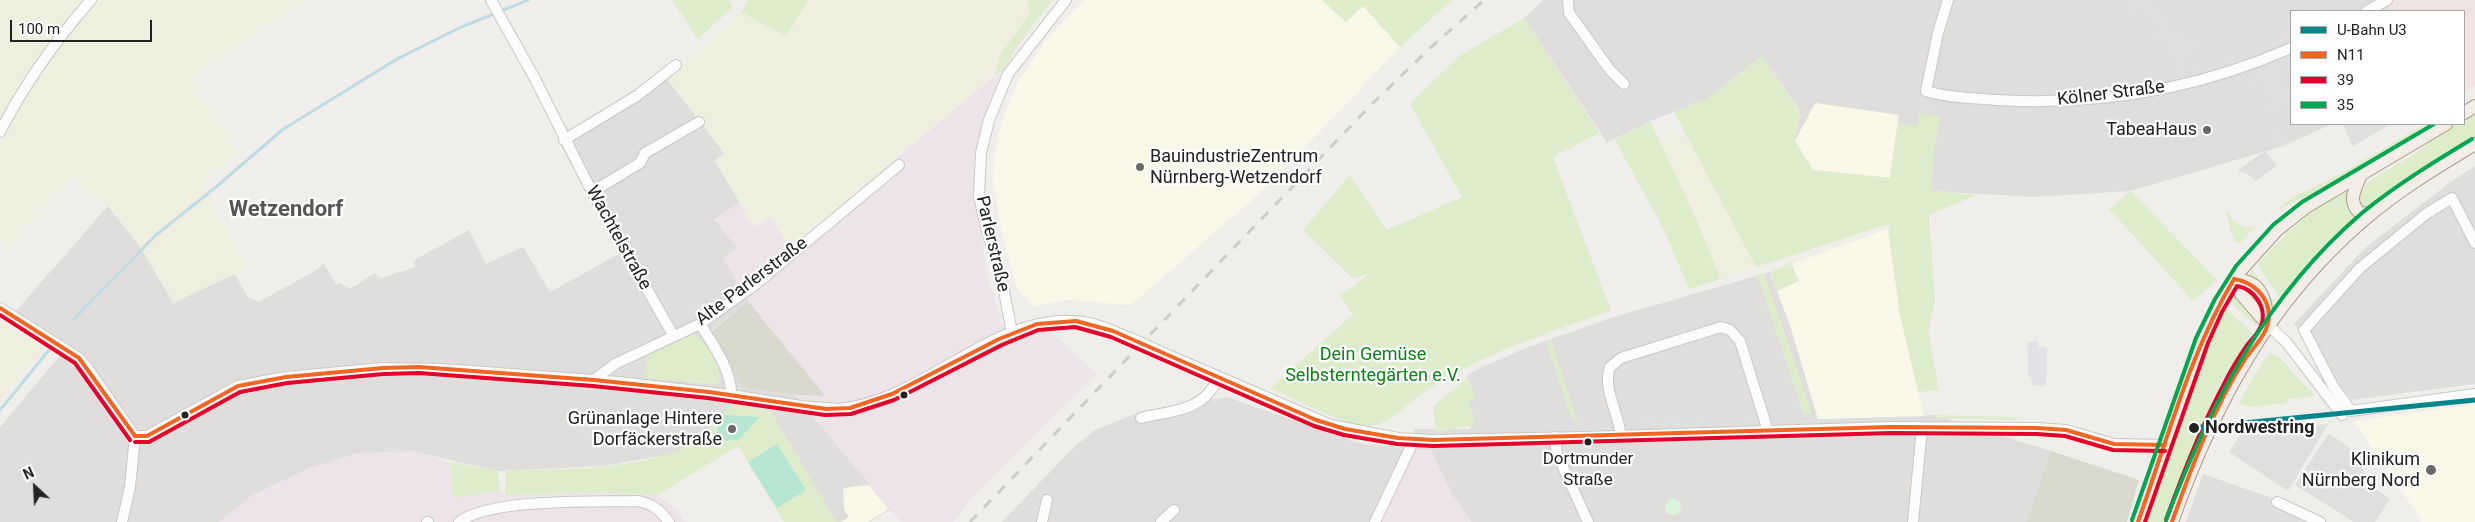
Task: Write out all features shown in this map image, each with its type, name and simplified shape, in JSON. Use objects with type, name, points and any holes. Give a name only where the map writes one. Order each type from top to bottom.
[{"type":"main road","points":[[2138,522],[2202,341],[2220,302],[2234,279],[2256,252],[2287,222],[2312,203],[2444,125]]},
{"type":"main road","points":[[2172,522],[2212,420],[2240,367],[2268,325],[2329,253],[2371,214],[2407,187],[2475,144]]},
{"type":"main road","points":[[2361,175],[2353,195],[2353,203],[2360,213],[2371,214]]},
{"type":"main road","points":[[2234,279],[2250,282],[2259,290],[2266,303],[2268,325]]},
{"type":"street","points":[[0,132],[31,75],[61,34],[91,0]]},
{"type":"street","name":"Parlerstraße","points":[[1012,333],[1002,281],[986,231],[979,196],[981,153],[989,120],[1008,74],[1066,0]]},
{"type":"street","points":[[1568,0],[1569,12],[1610,70],[1624,84]]},
{"type":"street","name":"Kölner Straße","points":[[1948,0],[1938,32],[1926,90],[1941,96],[2068,102],[2108,98],[2195,82],[2242,68],[2290,48]]},
{"type":"street","points":[[2368,10],[2382,1]]},
{"type":"street","name":"Wachtelstraße","points":[[494,4],[592,192],[673,335]]},
{"type":"street","points":[[564,140],[638,95],[676,64]]},
{"type":"street","points":[[592,192],[640,163],[645,154],[699,122]]},
{"type":"street","name":"Alte Parlerstraße","points":[[594,380],[608,368],[673,335],[700,324],[756,284],[899,165]]},
{"type":"street","points":[[2347,413],[2304,330],[2360,268],[2426,214],[2452,198],[2475,243]]},
{"type":"street","points":[[0,308],[79,358],[136,436],[130,487],[122,522]]},
{"type":"street","points":[[136,436],[147,436],[238,386],[286,377],[407,367],[594,380],[731,395],[826,409],[864,405],[898,392],[1012,333],[1046,322],[1076,321],[1100,327],[1136,340],[1331,425],[1377,435],[1414,440],[1621,436],[1884,427],[2052,428],[2114,444],[2165,445]]},
{"type":"street","points":[[700,324],[727,372],[731,386],[731,395]]},
{"type":"street","points":[[2268,325],[2287,343],[2347,413]]},
{"type":"street","points":[[1621,436],[1620,420],[1608,384],[1610,367],[1622,358],[1721,327],[1730,330],[1740,341],[1768,431]]},
{"type":"street","points":[[1141,418],[1183,410],[1200,402],[1212,391],[1219,377]]},
{"type":"street","points":[[2347,413],[2475,394]]},
{"type":"street","points":[[1913,522],[1922,428]]},
{"type":"street","points":[[1555,437],[1557,454],[1588,522]]},
{"type":"street","points":[[1375,522],[1414,440]]},
{"type":"street","points":[[1042,522],[1047,500]]},
{"type":"street","points":[[459,522],[468,515],[530,504],[638,502],[649,503],[661,511],[669,522]]},
{"type":"street","points":[[2278,502],[2320,522]]},
{"type":"street","points":[[1161,522],[1174,510]]},
{"type":"shaded area","name":"BauindustrieZentrum Nürnberg-Wetzendorf","points":[[1084,0],[1322,0],[1346,22],[1363,5],[1400,47],[1268,186],[1131,305],[1065,300],[1033,307],[1016,287],[1002,232],[993,183],[995,152],[1001,124],[1018,82],[1044,43]]},
{"type":"shaded area","points":[[1543,0],[2386,0],[2391,10],[2290,10],[2290,60],[2253,75],[2283,146],[2131,191],[2034,197],[1931,191],[1933,158],[1918,127],[1890,178],[1813,170],[1795,141],[1800,111],[1762,56],[1705,100],[1650,121],[1607,143],[1524,18]]},
{"type":"shaded area","points":[[2124,0],[2155,0],[2173,29],[2182,26],[2197,50],[2179,69],[2143,11],[2131,16]]},
{"type":"shaded area","points":[[2386,0],[2475,0],[2475,86],[2465,92],[2465,10],[2391,10]]},
{"type":"shaded area","points":[[2290,35],[2290,43],[2250,60],[2248,53]]},
{"type":"shaded area","points":[[2229,58],[2231,66],[2200,76],[2197,68]]},
{"type":"shaded area","points":[[2290,60],[2290,125],[2330,125],[2283,146],[2253,75]]},
{"type":"shaded area","points":[[2278,66],[2290,93],[2290,103],[2272,112],[2256,74]]},
{"type":"shaded area","points":[[1004,73],[974,161],[986,272],[1002,324],[1048,329],[1097,374],[972,498],[953,522],[901,522],[795,395],[824,396],[748,301],[723,258],[737,248],[715,219],[740,203],[754,227],[771,217],[790,248],[988,81]]},
{"type":"shaded area","points":[[667,79],[725,153],[715,161],[740,203],[715,219],[737,248],[723,258],[748,301],[711,331],[742,387],[795,395],[891,509],[870,522],[836,522],[770,411],[733,404],[704,435],[675,453],[604,466],[498,471],[411,451],[254,494],[219,522],[0,522],[0,427],[59,357],[55,339],[15,312],[108,206],[141,248],[234,273],[248,297],[259,302],[318,269],[323,263],[337,285],[339,283],[350,289],[375,273],[379,279],[415,267],[413,261],[469,230],[486,264],[523,247],[550,292],[620,253],[561,146],[641,99]]},
{"type":"shaded area","points":[[1815,103],[1899,115],[1890,178],[1813,170],[1795,141]]},
{"type":"shaded area","points":[[1922,104],[1935,106],[1934,115],[1920,113]]},
{"type":"shaded area","points":[[2342,125],[2389,125],[2353,146]]},
{"type":"shaded area","points":[[2265,151],[2277,166],[2256,181],[2248,174],[2237,171]]},
{"type":"shaded area","points":[[2475,166],[2475,384],[2351,400],[2294,324],[2365,248],[2449,183]]},
{"type":"shaded area","points":[[1888,229],[1900,315],[1924,416],[1818,419],[1790,325],[1770,272]]},
{"type":"shaded area","points":[[1770,272],[1790,325],[1818,419],[1935,415],[2051,451],[2026,522],[1471,522],[1451,493],[1431,450],[1371,522],[1002,522],[1074,447],[1095,430],[1142,411],[1227,397],[1362,444],[1412,448],[1414,429],[1470,429],[1467,375],[1480,368],[1528,347],[1614,317]]},
{"type":"shaded area","points":[[748,301],[825,396],[795,395],[742,387],[711,332]]},
{"type":"shaded area","points":[[2038,341],[2039,347],[2047,347],[2046,386],[2032,385],[2031,377],[2028,376],[2027,342]]},
{"type":"shaded area","name":"Klinikum Nürnberg Nord","points":[[2475,404],[2475,522],[2419,522],[2421,519],[2353,421]]},
{"type":"shaded area","points":[[1793,418],[1793,425],[1775,426],[1775,419]]},
{"type":"shaded area","points":[[1749,420],[1750,426],[1721,427],[1721,421]]},
{"type":"shaded area","points":[[1699,421],[1699,428],[1674,429],[1674,422]]},
{"type":"shaded area","points":[[1670,422],[1670,429],[1639,430],[1639,423]]},
{"type":"shaded area","points":[[1610,424],[1610,431],[1589,431],[1589,425]]},
{"type":"shaded area","points":[[2328,424],[2288,491],[2229,452],[2241,434]]},
{"type":"shaded area","points":[[1516,427],[1516,433],[1490,434],[1490,428]]},
{"type":"shaded area","points":[[2329,433],[2350,448],[2365,473],[2370,476],[2367,482],[2390,499],[2375,522],[2354,522],[2295,485]]},
{"type":"shaded area","points":[[1412,449],[1431,450],[1451,493],[1471,522],[1371,522]]},
{"type":"shaded area","points":[[411,451],[450,462],[453,498],[499,491],[505,495],[595,493],[657,495],[678,510],[684,522],[219,522],[254,494],[307,469],[356,453]]},
{"type":"shaded area","points":[[2051,451],[2139,480],[2127,522],[2026,522]]},
{"type":"shaded area","points":[[2203,474],[2295,506],[2327,522],[2186,522]]},
{"type":"shaded area","points":[[869,485],[889,509],[868,522],[841,522],[849,517],[844,509],[843,488]]},
{"type":"green space","points":[[0,0],[86,0],[65,22],[40,55],[0,124]]},
{"type":"green space","points":[[100,0],[303,0],[190,78],[239,153],[202,185],[248,268],[173,303],[141,248],[108,206],[72,178],[4,250],[0,237],[0,144],[38,75],[66,37]]},
{"type":"green space","points":[[672,0],[728,0],[733,7],[698,39]]},
{"type":"green space","points":[[749,0],[808,0],[786,36],[741,12]]},
{"type":"green space","points":[[808,0],[1027,0],[1031,12],[1000,55],[988,81],[789,248],[771,217],[754,227],[715,161],[724,153],[667,79],[741,12],[786,36]]},
{"type":"green space","points":[[1027,0],[1052,0],[1018,45],[1003,71],[995,75],[1000,55],[1031,12]]},
{"type":"green space","points":[[1322,0],[1452,0],[1400,47],[1363,6],[1346,22]]},
{"type":"green space","name":"Dein Gemüse Selbsterntegärten e.V.","points":[[1524,18],[1599,133],[1553,157],[1611,311],[1492,355],[1446,378],[1424,392],[1392,418],[1370,426],[1348,422],[1320,412],[1271,388],[1353,314],[1340,296],[1369,274],[1352,278],[1303,230],[1350,175],[1387,230],[1462,197],[1410,104],[1459,56]]},
{"type":"green space","points":[[1762,56],[1800,112],[1795,141],[1813,170],[1890,178],[1898,123],[1918,126],[1919,113],[1940,116],[1933,158],[1931,191],[1977,195],[1929,215],[1935,302],[1928,330],[1939,390],[1918,392],[1900,315],[1888,229],[1890,228],[1889,224],[1756,267],[1674,112],[1705,100]]},
{"type":"green space","points":[[2475,111],[2475,138],[2370,209],[2361,207],[2358,197],[2369,181],[2418,152],[2439,134],[2453,125],[2465,125],[2465,117]]},
{"type":"green space","points":[[1650,121],[1693,212],[1721,279],[1689,289],[1663,228],[1615,140]]},
{"type":"green space","points":[[2423,125],[2421,131],[2349,175],[2274,212],[2291,198],[2340,174]]},
{"type":"green space","points":[[1670,129],[1692,144],[1756,267],[1721,279],[1662,145]]},
{"type":"green space","points":[[2354,184],[2349,194],[2348,207],[2357,220],[2282,301],[2257,264],[2310,211]]},
{"type":"green space","points":[[2131,191],[2217,280],[2193,301],[2109,209]]},
{"type":"green space","points":[[2225,210],[2241,226],[2255,227],[2241,242],[2236,243],[2234,240]]},
{"type":"green space","points":[[1791,263],[1799,281],[1777,291],[1770,272]]},
{"type":"green space","points":[[2252,269],[2277,306],[2274,308],[2250,274]]},
{"type":"green space","points":[[1764,273],[1812,414],[1804,415],[1757,275]]},
{"type":"green space","points":[[2233,293],[2257,320],[2256,326],[2227,299]]},
{"type":"green space","points":[[2222,305],[2252,332],[2215,393],[2167,522],[2144,522],[2202,354]]},
{"type":"green space","points":[[0,322],[44,348],[0,400]]},
{"type":"green space","points":[[694,334],[704,342],[714,358],[720,374],[720,380],[717,385],[647,378],[648,372],[643,371],[648,366],[643,356],[687,335]]},
{"type":"green space","points":[[1551,340],[1577,421],[1572,421],[1546,342]]},
{"type":"green space","points":[[2271,353],[2277,355],[2315,396],[2287,399],[2287,403],[2250,407],[2238,404],[2265,358]]},
{"type":"green space","points":[[1468,378],[1476,398],[1468,402],[1476,425],[1436,431],[1433,406]]},
{"type":"green space","points":[[732,404],[770,411],[836,522],[784,522],[738,446],[657,495],[595,493],[505,495],[506,470],[554,470],[609,466],[662,456],[685,447],[704,435]]},
{"type":"green space","name":"Grünanlage Hintere Dorfäckerstraße","points":[[725,415],[760,417],[739,439],[720,442],[717,425]]},
{"type":"green space","points":[[1935,415],[2022,417],[2011,420],[1935,418]]},
{"type":"green space","points":[[777,444],[806,490],[777,508],[748,462]]},
{"type":"green space","points":[[450,462],[498,471],[499,491],[453,498]]},
{"type":"green space","points":[[1670,499],[1676,499],[1681,504],[1679,513],[1670,515],[1665,510],[1665,504]]},
{"type":"waterway","points":[[73,320],[156,235],[216,187],[282,130],[397,59],[459,28],[528,0]]},
{"type":"waterway","points":[[0,410],[49,350]]},
{"type":"railway","points":[[970,522],[1373,103],[1484,0]]},
{"type":"metro line","name":"U3","points":[[2193,428],[2475,400]]},
{"type":"transit line","name":"35","points":[[2132,520],[2196,338],[2215,299],[2236,266],[2273,225],[2302,202],[2432,125]]},
{"type":"transit line","name":"35","points":[[2166,520],[2183,477],[2222,394],[2244,354],[2269,316],[2297,279],[2328,245],[2362,213],[2402,183],[2472,139]]},
{"type":"transit line","name":"N11","points":[[2138,522],[2192,367],[2218,307],[2234,279],[2247,283],[2259,291],[2268,309],[2268,323],[2260,339],[2233,378],[2213,418],[2195,459],[2172,522]]},
{"type":"transit line","name":"39","points":[[2145,522],[2208,343],[2222,312],[2237,286],[2249,291],[2257,299],[2262,310],[2262,323],[2258,332],[2235,363],[2216,399],[2193,450],[2166,520]]},
{"type":"transit line","name":"N11","points":[[0,308],[79,358],[135,436]]},
{"type":"transit line","name":"39","points":[[0,315],[75,363],[130,440]]},
{"type":"transit line","name":"N11","points":[[135,436],[147,436],[238,386],[286,377],[383,368],[419,367],[594,380],[709,392],[826,409],[850,408],[892,394],[999,339],[1037,324],[1076,321],[1113,331],[1316,420],[1345,429],[1398,438],[1433,440],[1891,427],[2037,428],[2066,430],[2114,444],[2165,445]]},
{"type":"transit line","name":"39","points":[[135,442],[149,442],[240,392],[287,383],[383,374],[419,373],[593,386],[708,398],[825,415],[851,414],[894,400],[1002,345],[1038,330],[1075,327],[1111,337],[1314,426],[1344,435],[1397,444],[1433,446],[1891,433],[2037,434],[2065,436],[2113,450],[2165,451]]},
{"type":"place","name":"TabeaHaus","points":[[2207,130]]},
{"type":"place","name":"BauindustrieZentrum Nürnberg-Wetzendorf","points":[[1140,167]]},
{"type":"place","name":"Nordwestring","points":[[2194,428]]},
{"type":"place","name":"Grünanlage Hintere Dorfäckerstraße","points":[[732,429]]},
{"type":"place","name":"Dortmunder Straße","points":[[1588,442]]},
{"type":"place","name":"Klinikum Nürnberg Nord","points":[[2431,470]]},
{"type":"district","name":"Wetzendorf","points":[[286,210]]}]
